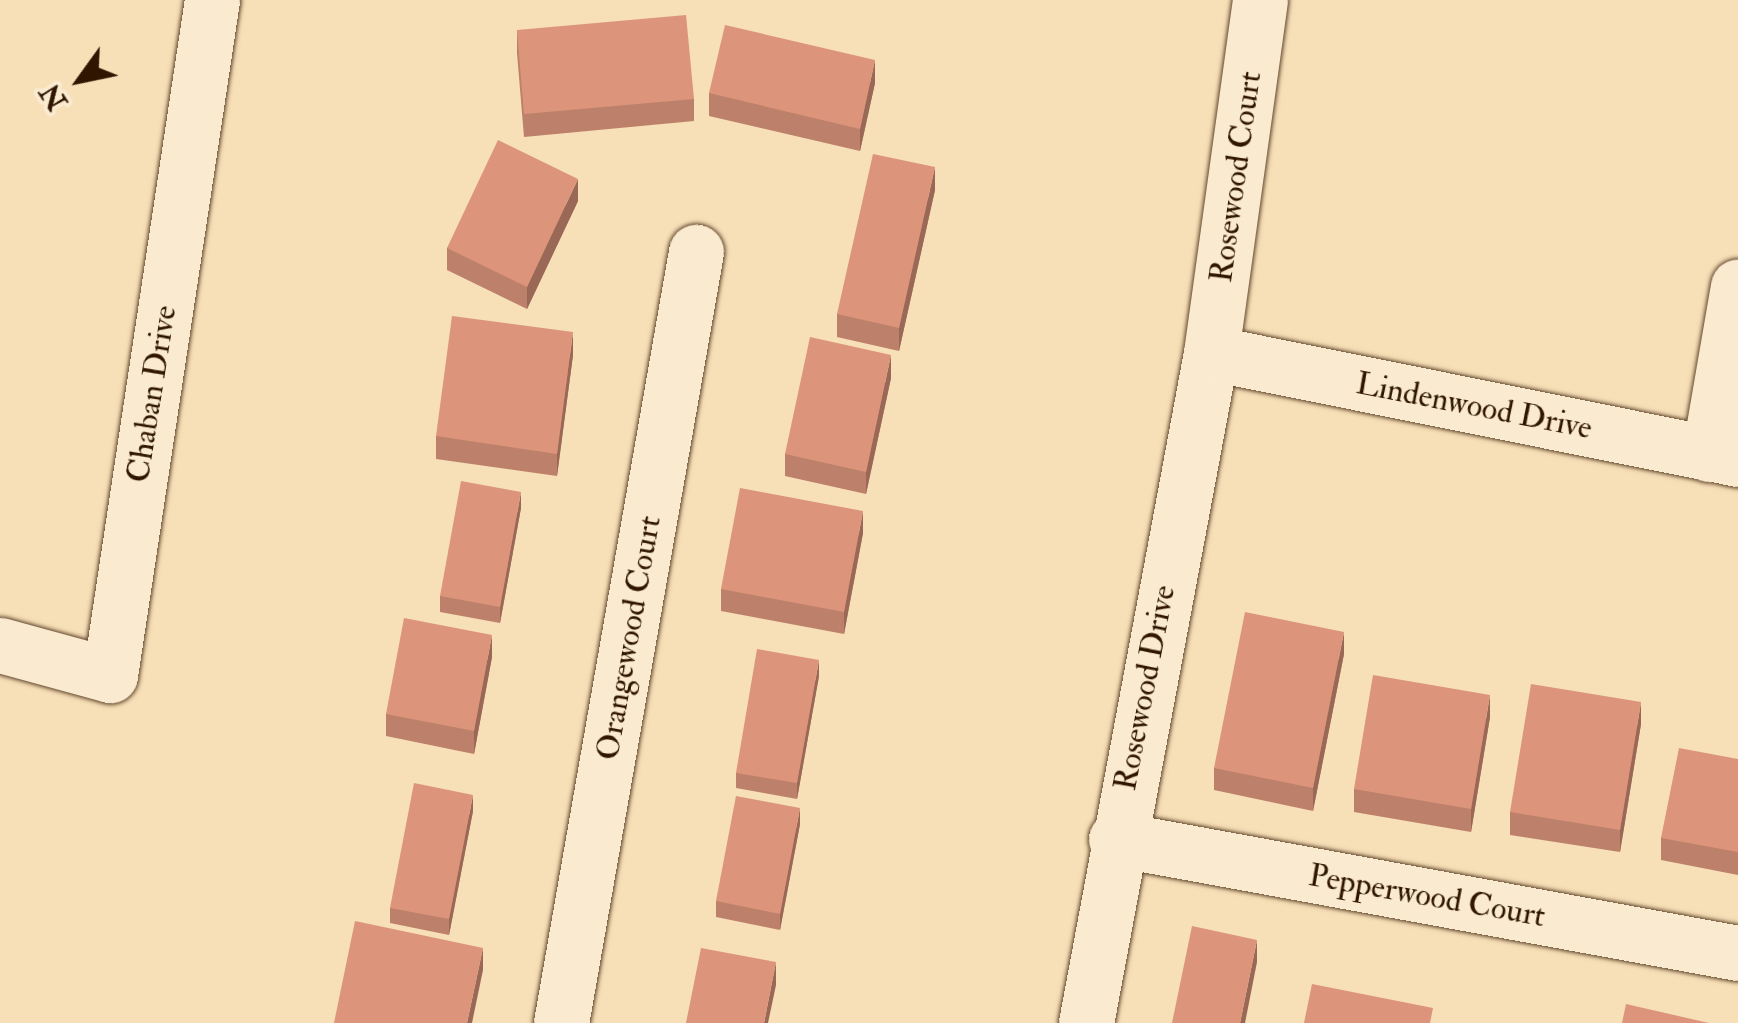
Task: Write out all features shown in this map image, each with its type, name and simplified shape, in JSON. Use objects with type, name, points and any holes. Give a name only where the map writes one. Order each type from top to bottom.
[{"type":"street","name":"Chaban Drive","points":[[0,645],[110,675],[212,0]]},
{"type":"street","name":"Rosewood Court","points":[[1211,354],[1260,0]]},
{"type":"street","name":"Orangewood Court","points":[[562,1023],[696,252]]},
{"type":"street","points":[[1724,456],[1738,286]]},
{"type":"street","name":"Lindenwood Drive","points":[[1211,354],[1724,456]]},
{"type":"street","name":"Rosewood Drive","points":[[1086,1023],[1116,840],[1211,354]]},
{"type":"street","name":"Pepperwood Court","points":[[1116,840],[1738,953]]},
{"type":"building","points":[[686,15],[694,99],[524,114],[517,30]]},
{"type":"building","points":[[725,25],[875,60],[860,129],[709,93]]},
{"type":"building","points":[[498,140],[578,179],[527,287],[447,248]]},
{"type":"building","points":[[873,154],[935,167],[899,328],[837,314]]},
{"type":"building","points":[[452,316],[573,332],[557,454],[436,436]]},
{"type":"building","points":[[810,337],[891,355],[866,472],[785,454]]},
{"type":"building","points":[[461,481],[521,492],[500,607],[440,596]]},
{"type":"building","points":[[740,488],[863,511],[844,612],[721,589]]},
{"type":"building","points":[[1245,612],[1344,632],[1313,788],[1214,768]]},
{"type":"building","points":[[404,618],[492,635],[474,731],[386,714]]},
{"type":"building","points":[[757,649],[819,660],[797,783],[736,773]]},
{"type":"building","points":[[1373,675],[1490,695],[1471,809],[1354,789]]},
{"type":"building","points":[[1531,684],[1641,702],[1620,830],[1510,812]]},
{"type":"building","points":[[1679,748],[1738,759],[1738,852],[1661,838]]},
{"type":"building","points":[[414,783],[473,795],[449,919],[390,908]]},
{"type":"building","points":[[736,796],[800,808],[780,914],[716,901]]},
{"type":"building","points":[[355,921],[483,948],[467,1023],[334,1023]]},
{"type":"building","points":[[1192,926],[1257,940],[1240,1023],[1172,1023]]},
{"type":"building","points":[[701,948],[776,962],[764,1023],[686,1023]]},
{"type":"building","points":[[1312,984],[1433,1008],[1430,1023],[1304,1023]]},
{"type":"building","points":[[1626,1004],[1709,1023],[1622,1023]]}]
